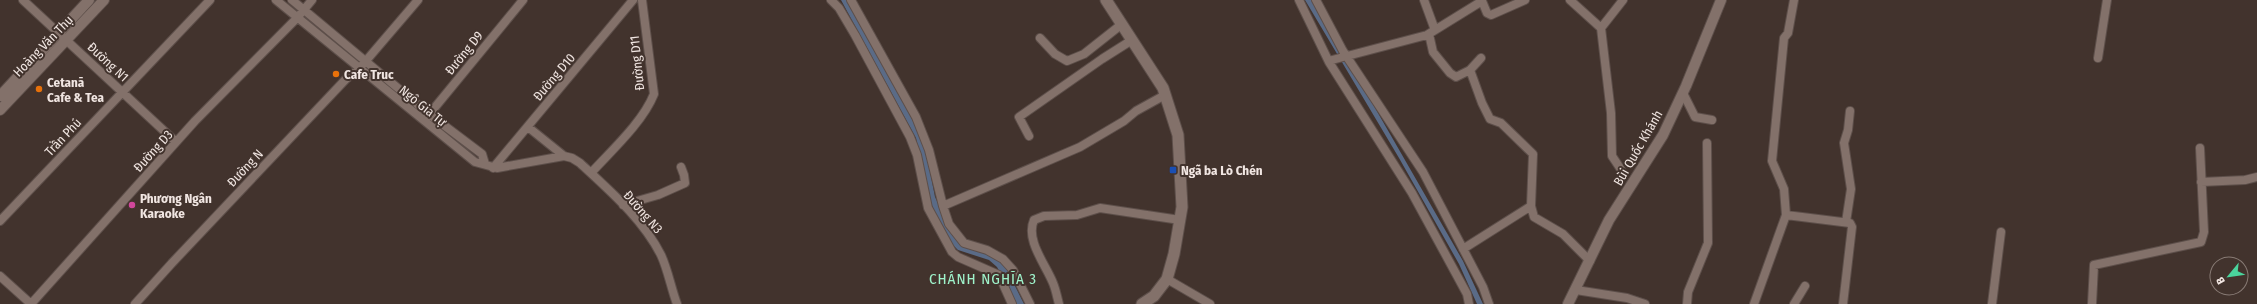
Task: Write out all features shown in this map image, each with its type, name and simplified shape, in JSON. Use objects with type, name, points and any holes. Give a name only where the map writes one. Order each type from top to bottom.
[{"type":"main road","points":[[1106,0],[1165,94],[1178,135],[1182,184],[1180,220],[1174,254],[1167,279],[1154,296],[1142,304]]},
{"type":"street","name":"Đường N1","points":[[23,0],[176,142]]},
{"type":"street","name":"Hoàng Văn Thụ","points":[[63,37],[89,0]]},
{"type":"street","name":"Hoàng Văn Thụ","points":[[0,110],[21,81],[63,37],[104,0]]},
{"type":"street","name":"Trần Phú","points":[[0,222],[210,0]]},
{"type":"street","name":"Ngô Gia Tự","points":[[276,0],[475,162],[489,166]]},
{"type":"street","name":"Ngô Gia Tự","points":[[292,0],[429,114],[482,154],[489,166]]},
{"type":"street","name":"Đường D3","points":[[31,304],[176,142],[297,18],[312,0]]},
{"type":"street","name":"Đường N","points":[[135,304],[346,79],[359,69],[418,0]]},
{"type":"street","name":"Đường D9","points":[[423,121],[523,0]]},
{"type":"street","name":"Đường D10","points":[[489,166],[528,127],[633,0]]},
{"type":"street","name":"Đường D11","points":[[591,173],[621,141],[650,103],[654,94],[642,0]]},
{"type":"street","points":[[831,0],[839,8],[855,35],[910,137],[916,155],[928,208],[951,250],[958,257],[999,274],[1012,304]]},
{"type":"street","points":[[851,0],[916,117],[929,150],[949,224],[964,243],[987,250],[1003,259],[1013,270],[1030,304]]},
{"type":"street","points":[[1299,0],[1329,62],[1412,192],[1467,294],[1469,304]]},
{"type":"street","points":[[1316,0],[1347,57],[1423,172],[1483,287],[1489,304]]},
{"type":"street","points":[[1424,0],[1432,32],[1432,50],[1450,73],[1456,77],[1470,70],[1481,58]]},
{"type":"street","points":[[1332,60],[1432,32],[1482,1],[1487,13],[1491,15],[1525,0]]},
{"type":"street","points":[[1570,0],[1601,28],[1611,113],[1612,156],[1622,171]]},
{"type":"street","points":[[1601,28],[1623,0]]},
{"type":"street","name":"Bùi Quốc Khánh","points":[[1568,304],[1609,220],[1663,135],[1683,93],[1721,0]]},
{"type":"street","points":[[1754,304],[1786,215],[1784,189],[1772,161],[1784,42],[1788,33],[1794,0]]},
{"type":"street","points":[[2098,58],[2107,0]]},
{"type":"street","points":[[1040,38],[1055,54],[1067,61],[1084,54],[1122,24]]},
{"type":"street","points":[[1029,136],[1019,117],[1132,40]]},
{"type":"street","points":[[1470,70],[1482,104],[1490,118],[1504,126],[1533,154],[1531,206],[1534,217],[1563,234],[1590,261]]},
{"type":"street","name":"Hoàng Văn Thụ","points":[[0,96],[21,81]]},
{"type":"street","points":[[1683,93],[1695,117],[1712,120]]},
{"type":"street","points":[[943,206],[1080,147],[1124,121],[1136,111],[1165,94]]},
{"type":"street","points":[[1846,222],[1851,189],[1844,143],[1848,130],[1850,111]]},
{"type":"street","name":"Đường N3","points":[[528,127],[564,156],[572,158],[591,173],[623,205],[653,241],[662,257],[677,304]]},
{"type":"street","points":[[1687,304],[1688,292],[1708,243],[1706,144]]},
{"type":"street","points":[[2092,304],[2094,265],[2201,242],[2204,232],[2200,148]]},
{"type":"street","points":[[489,166],[564,156]]},
{"type":"street","points":[[623,205],[658,196],[685,184],[681,167]]},
{"type":"street","points":[[2201,182],[2245,180],[2257,177]]},
{"type":"street","points":[[1463,249],[1531,206]]},
{"type":"street","points":[[1059,304],[1053,284],[1035,244],[1032,225],[1034,220],[1044,216],[1077,215],[1100,208],[1156,218],[1180,220]]},
{"type":"street","points":[[1786,215],[1846,222],[1852,227],[1843,304]]},
{"type":"street","points":[[1992,304],[2001,232]]},
{"type":"street","points":[[951,250],[964,243]]},
{"type":"street","points":[[0,276],[31,304]]},
{"type":"street","points":[[1167,279],[1210,304]]},
{"type":"street","points":[[1794,304],[1805,286]]},
{"type":"street","points":[[1576,290],[1627,298],[1645,304]]},
{"type":"water","points":[[841,0],[849,0],[923,136],[935,197],[954,236],[992,254],[1003,262],[1024,304],[1016,304],[997,267],[989,260],[958,250],[948,240],[929,199],[916,138]]},
{"type":"water","points":[[1305,0],[1313,0],[1463,261],[1483,304],[1477,304],[1459,264],[1399,158]]},
{"type":"place","name":"Cafe Truc","points":[[336,74]]},
{"type":"place","name":"Cetanā Cafe & Tea","points":[[39,89]]},
{"type":"place","name":"Ngã ba Lò Chén","points":[[1173,170]]},
{"type":"place","name":"Phương Ngân Karaoke","points":[[132,205]]},
{"type":"district","name":"CHÁNH NGHĨA 3","points":[[983,279]]}]
